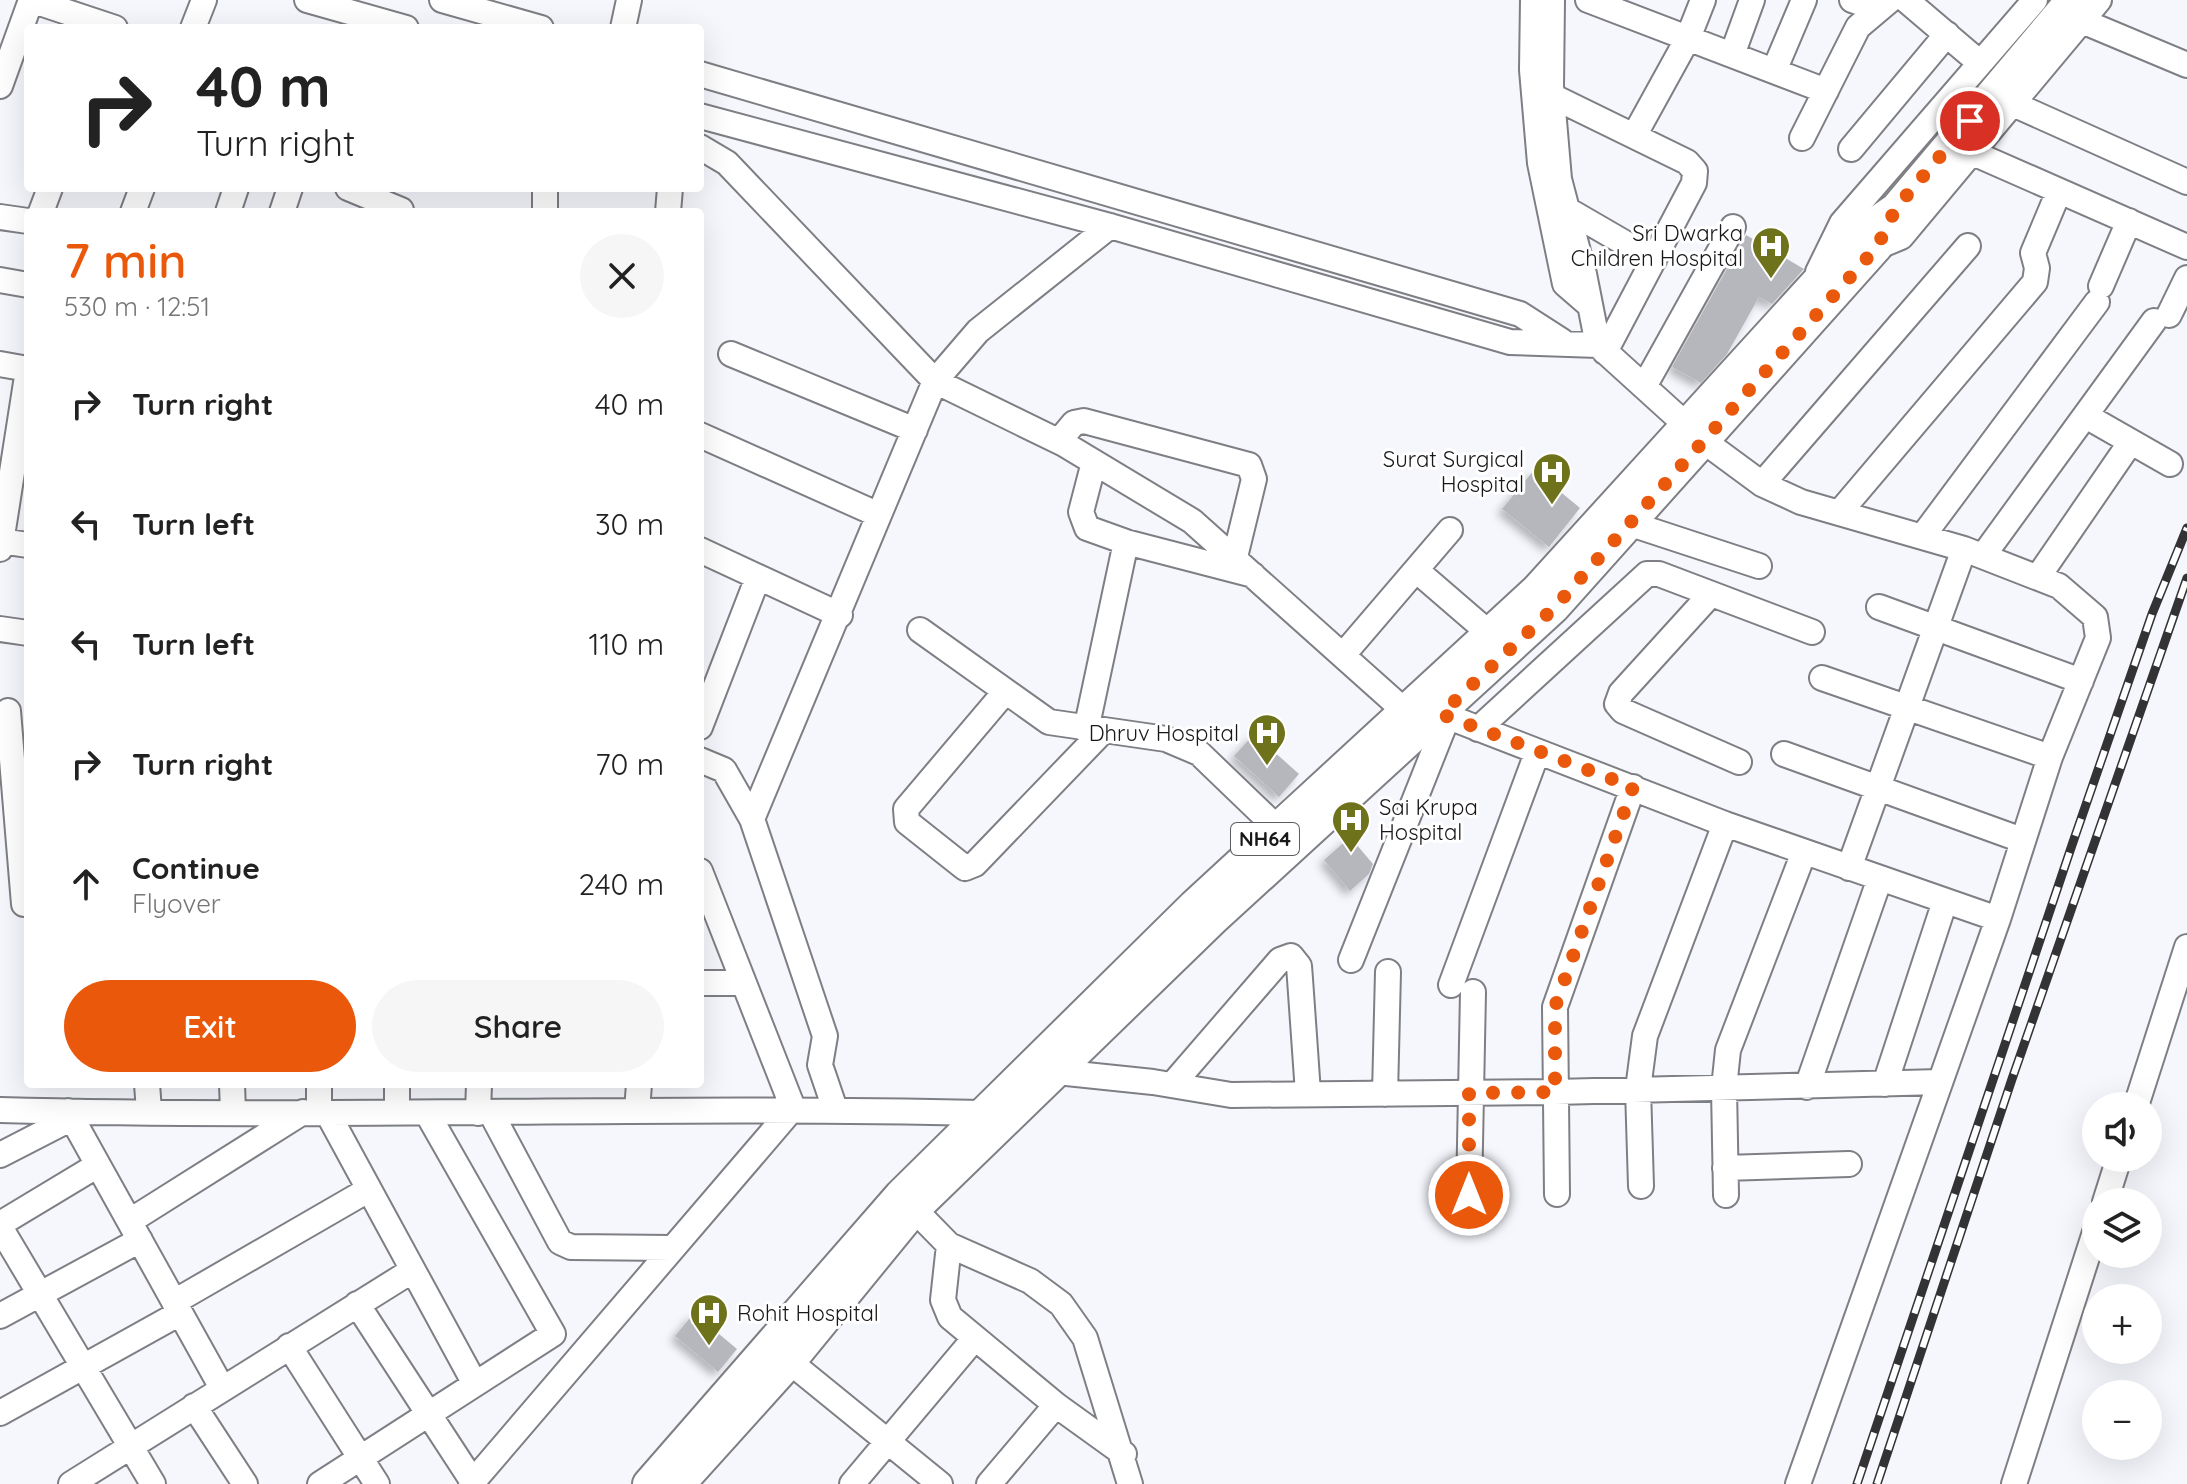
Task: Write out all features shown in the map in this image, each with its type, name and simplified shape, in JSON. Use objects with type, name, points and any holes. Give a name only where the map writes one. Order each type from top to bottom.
[{"type":"main road","name":"NH64","points":[[680,1484],[790,1362],[907,1202],[1057,1072],[1429,717],[1554,608],[1631,524],[1695,433],[1805,296],[1863,231],[1902,201],[2076,10]]},
{"type":"main road","name":"NH64","points":[[648,1484],[907,1202],[982,1113],[1277,828],[1429,717],[1489,633],[1695,433],[1877,247],[1902,201]]},
{"type":"street","points":[[0,86],[31,0],[101,24]]},
{"type":"street","points":[[109,0],[110,24]]},
{"type":"street","points":[[195,24],[204,0]]},
{"type":"street","points":[[307,0],[334,18],[377,24]]},
{"type":"street","points":[[442,0],[527,24]]},
{"type":"street","points":[[624,24],[629,0]]},
{"type":"street","points":[[1533,0],[1532,70],[1540,163],[1565,284],[1587,303]]},
{"type":"street","points":[[1552,0],[1552,96],[1559,179],[1584,274],[1587,303],[1602,348]]},
{"type":"street","points":[[1634,136],[1688,38],[1703,0]]},
{"type":"street","points":[[1732,55],[1752,0]]},
{"type":"street","points":[[1774,71],[1804,0]]},
{"type":"street","points":[[1853,0],[1884,5]]},
{"type":"street","points":[[1906,0],[1980,63]]},
{"type":"street","points":[[1805,296],[1842,223],[2035,0]]},
{"type":"street","points":[[1877,247],[1901,237],[2013,104],[2076,10],[2099,0]]},
{"type":"street","points":[[1596,1],[1649,11],[1688,38],[1826,91]]},
{"type":"street","points":[[1802,138],[1858,27],[1884,5]]},
{"type":"street","points":[[2076,10],[2187,65]]},
{"type":"street","points":[[1851,149],[1947,34]]},
{"type":"street","points":[[704,75],[1520,314],[1562,341]]},
{"type":"street","points":[[1552,96],[1687,162],[1696,176],[1654,260],[1602,348]]},
{"type":"street","points":[[2013,104],[2187,182]]},
{"type":"street","points":[[704,117],[1110,226],[1510,342],[1562,341],[1602,348],[1695,433],[1762,484],[1801,502],[1973,552],[2038,577],[2067,591],[2095,617],[2098,638],[2050,757],[1998,919],[1798,1484]]},
{"type":"street","points":[[704,149],[727,163],[935,381],[1059,441],[1192,521],[1343,655],[1429,717],[1478,729],[1725,824],[1998,919]]},
{"type":"street","points":[[1973,153],[2187,247]]},
{"type":"street","points":[[1839,513],[2035,282],[2038,275],[2033,253],[2059,191]]},
{"type":"street","points":[[363,192],[403,203]]},
{"type":"street","points":[[1566,209],[1654,260]]},
{"type":"street","points":[[0,217],[24,220]]},
{"type":"street","points":[[1922,537],[2099,294],[2129,221]]},
{"type":"street","points":[[752,819],[840,615],[935,381],[978,331],[1110,226]]},
{"type":"street","points":[[1645,385],[1733,227]]},
{"type":"street","points":[[1762,484],[1968,246]]},
{"type":"street","points":[[1849,868],[1935,628],[1973,552],[2086,416],[2162,318],[2187,278]]},
{"type":"street","points":[[0,280],[24,284]]},
{"type":"street","points":[[731,354],[915,430]]},
{"type":"street","points":[[0,364],[24,369]]},
{"type":"street","points":[[24,395],[0,544],[24,545]]},
{"type":"street","points":[[2086,416],[2170,464]]},
{"type":"street","points":[[1059,441],[1074,423],[1084,421],[1249,465],[1254,479],[1235,557]]},
{"type":"street","points":[[704,437],[879,515]]},
{"type":"street","points":[[2038,577],[2130,443]]},
{"type":"street","points":[[1094,462],[1082,505],[1084,523],[1095,532],[1255,576]]},
{"type":"street","points":[[1631,524],[1759,566]]},
{"type":"street","points":[[1343,655],[1450,530]]},
{"type":"street","points":[[1005,692],[906,809],[907,822],[965,868],[975,864],[1094,731],[1126,542]]},
{"type":"street","points":[[704,552],[840,615]]},
{"type":"street","points":[[1416,570],[1489,633]]},
{"type":"street","points":[[1478,729],[1641,576],[1659,574],[1812,632]]},
{"type":"street","points":[[704,717],[758,577]]},
{"type":"street","points":[[1711,594],[1621,693],[1617,704],[1623,711],[1739,762]]},
{"type":"street","points":[[1879,607],[2081,681]]},
{"type":"street","points":[[0,629],[24,632]]},
{"type":"street","points":[[920,630],[1049,722],[1094,731],[1166,739],[1199,753],[1277,828]]},
{"type":"street","points":[[1822,678],[2050,757]]},
{"type":"street","points":[[12,712],[24,904]]},
{"type":"street","points":[[1351,960],[1429,717]]},
{"type":"street","points":[[1469,1195],[1469,1093],[1462,989],[1537,753]]},
{"type":"street","points":[[1784,754],[2022,840]]},
{"type":"street","points":[[704,762],[724,770],[752,819],[825,1036],[820,1065],[835,1109]]},
{"type":"street","points":[[1557,1194],[1555,1007],[1633,787]]},
{"type":"street","points":[[1641,1186],[1638,1089],[1652,1014],[1725,824]]},
{"type":"street","points":[[1726,1195],[1724,1088],[1731,1039],[1804,852]]},
{"type":"street","points":[[1807,1087],[1880,878]]},
{"type":"street","points":[[704,881],[793,1108]]},
{"type":"street","points":[[1885,1084],[1945,901]]},
{"type":"street","points":[[2140,1092],[2187,947]]},
{"type":"street","points":[[1172,1085],[1280,960],[1291,956],[1299,966],[1308,1093]]},
{"type":"street","points":[[1385,1094],[1388,972]]},
{"type":"street","points":[[704,983],[743,983]]},
{"type":"street","points":[[1057,1072],[1231,1095],[1555,1092],[1940,1082]]},
{"type":"street","points":[[147,1088],[149,1111]]},
{"type":"street","points":[[232,1088],[233,1112]]},
{"type":"street","points":[[319,1088],[316,1112],[368,1190],[475,1384]]},
{"type":"street","points":[[397,1088],[397,1112]]},
{"type":"street","points":[[480,1088],[485,1113],[560,1242],[571,1247],[671,1248]]},
{"type":"street","points":[[637,1111],[639,1088]]},
{"type":"street","points":[[357,1304],[472,1483],[793,1108]]},
{"type":"street","points":[[0,1110],[70,1114],[149,1111],[485,1113],[793,1108],[982,1113]]},
{"type":"street","points":[[0,1316],[40,1294],[316,1112]]},
{"type":"street","points":[[320,1484],[551,1338],[553,1330],[427,1113]]},
{"type":"street","points":[[0,1155],[70,1114]]},
{"type":"street","points":[[70,1114],[222,1388]]},
{"type":"street","points":[[1725,1168],[1849,1164]]},
{"type":"street","points":[[98,1165],[0,1226],[153,1484]]},
{"type":"street","points":[[0,1413],[84,1367],[368,1190]]},
{"type":"street","points":[[907,1202],[949,1245],[1030,1281],[1061,1304],[1085,1338],[1125,1474]]},
{"type":"street","points":[[949,1245],[945,1309],[974,1339],[1056,1405],[1125,1474]]},
{"type":"street","points":[[2014,1484],[2083,1268]]},
{"type":"street","points":[[71,1484],[413,1270]]},
{"type":"street","points":[[852,1484],[974,1339]]},
{"type":"street","points":[[289,1346],[377,1484]]},
{"type":"street","points":[[790,1362],[940,1484]]},
{"type":"street","points":[[989,1484],[1056,1405]]},
{"type":"street","points":[[194,1406],[245,1484]]},
{"type":"building","points":[[1746,235],[1804,269],[1772,304],[1759,297],[1727,354],[1701,383],[1672,367]]},
{"type":"building","points":[[1534,470],[1580,508],[1549,547],[1502,509]]},
{"type":"building","points":[[1254,734],[1299,774],[1279,797],[1234,756]]},
{"type":"building","points":[[1350,837],[1373,864],[1369,874],[1350,891],[1324,860]]},
{"type":"building","points":[[694,1313],[737,1349],[718,1372],[675,1336]]},
{"type":"railway","points":[[1857,1484],[2072,845],[2152,614],[2187,528]]},
{"type":"railway","points":[[1877,1484],[2012,1079],[2187,578]]},
{"type":"place","name":"Sri Dwarka Children Hospital","points":[[1771,280]]},
{"type":"place","name":"Surat Surgical Hospital","points":[[1552,506]]},
{"type":"place","name":"Dhruv Hospital","points":[[1267,767]]},
{"type":"place","name":"Sai Krupa Hospital","points":[[1351,854]]},
{"type":"place","name":"Rohit Hospital","points":[[709,1347]]},
{"type":"route","points":[[1469,1195],[1469,1093],[1555,1092],[1555,1007],[1633,787],[1441,714],[1554,608],[1705,442],[1877,247],[1896,208],[1970,121]]}]
